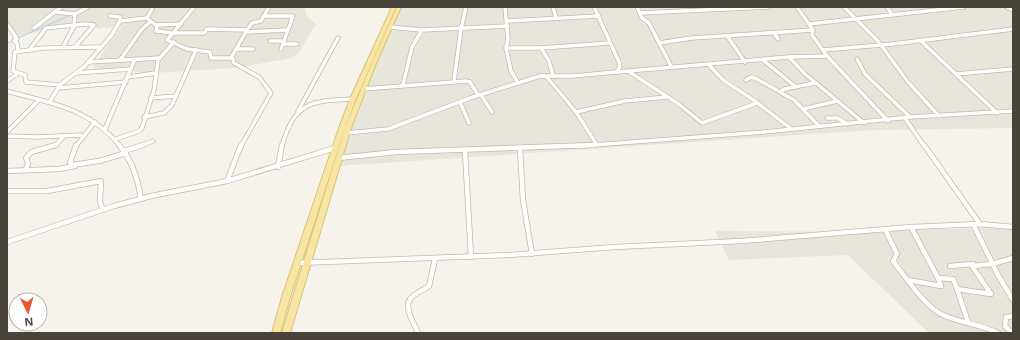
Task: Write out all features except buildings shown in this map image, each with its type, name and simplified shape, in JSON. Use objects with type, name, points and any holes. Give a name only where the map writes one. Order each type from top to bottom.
[{"type":"main road","points":[[276,333],[297,263],[335,148],[353,99],[394,7]]},
{"type":"main road","points":[[286,333],[346,133],[363,89],[400,7]]},
{"type":"street","points":[[34,28],[61,7]]},
{"type":"street","points":[[56,12],[73,14],[88,7]]},
{"type":"street","points":[[147,18],[154,7]]},
{"type":"street","points":[[194,7],[167,40],[187,49],[210,52],[211,58],[230,59],[246,31],[252,23],[261,21],[269,7]]},
{"type":"street","points":[[454,80],[461,29],[466,7]]},
{"type":"street","points":[[505,7],[508,26],[508,44],[506,48],[511,71],[518,82]]},
{"type":"street","points":[[553,7],[556,18]]},
{"type":"street","points":[[594,7],[620,68],[616,72]]},
{"type":"street","points":[[637,7],[642,18],[649,23],[672,68]]},
{"type":"street","points":[[683,7],[686,11]]},
{"type":"street","points":[[640,13],[767,7]]},
{"type":"street","points":[[797,7],[814,30]]},
{"type":"street","points":[[844,7],[878,41],[908,82],[939,116]]},
{"type":"street","points":[[887,7],[892,14]]},
{"type":"street","points":[[809,24],[964,7]]},
{"type":"street","points":[[1007,7],[1013,10]]},
{"type":"street","points":[[63,47],[74,25],[76,17],[73,14]]},
{"type":"street","points":[[50,101],[59,86],[89,62],[113,34],[120,21],[119,16],[110,16]]},
{"type":"street","points":[[265,16],[293,16],[281,49]]},
{"type":"street","points":[[507,21],[599,16]]},
{"type":"street","points":[[120,21],[147,18]]},
{"type":"street","points":[[147,18],[150,22],[156,25],[181,24]]},
{"type":"street","points":[[120,60],[142,29],[150,22]]},
{"type":"street","points":[[7,24],[16,38],[14,41],[17,43],[18,50]]},
{"type":"street","points":[[30,49],[43,29],[74,25],[94,25],[75,47]]},
{"type":"street","points":[[156,25],[156,31],[173,33],[204,33],[207,29],[246,31],[288,30]]},
{"type":"street","points":[[390,27],[422,30],[508,26]]},
{"type":"street","points":[[823,50],[880,45],[1011,29],[1013,33]]},
{"type":"street","points":[[403,85],[403,75],[410,58],[414,40],[422,30]]},
{"type":"street","points":[[659,43],[692,38],[775,34],[814,30]]},
{"type":"street","points":[[814,30],[812,36],[823,50],[888,120]]},
{"type":"street","points":[[775,34],[778,39]]},
{"type":"street","points":[[728,37],[745,62]]},
{"type":"street","points":[[278,166],[279,155],[298,111],[338,38]]},
{"type":"street","points":[[920,40],[997,113]]},
{"type":"street","points":[[116,139],[139,131],[142,128],[144,117],[154,90],[159,58],[174,42]]},
{"type":"street","points":[[270,42],[297,44]]},
{"type":"street","points":[[506,48],[540,48],[610,44]]},
{"type":"street","points":[[101,47],[63,47],[18,50],[14,53],[13,71],[17,74],[25,75],[26,82],[59,86],[126,82]]},
{"type":"street","points":[[540,48],[552,65],[553,76]]},
{"type":"street","points":[[236,49],[253,49]]},
{"type":"street","points":[[144,117],[164,113],[172,105],[196,50]]},
{"type":"street","points":[[346,133],[388,129],[518,82],[546,76],[573,76],[789,57],[828,56]]},
{"type":"street","points":[[227,181],[233,158],[254,119],[271,93],[259,78],[234,63],[232,57]]},
{"type":"street","points":[[789,57],[815,83],[864,123]]},
{"type":"street","points":[[89,62],[159,58]]},
{"type":"street","points":[[105,129],[136,59]]},
{"type":"street","points":[[857,59],[865,74],[908,118],[980,224]]},
{"type":"street","points":[[763,60],[796,87]]},
{"type":"street","points":[[709,65],[730,86],[757,103],[790,128]]},
{"type":"street","points":[[76,73],[131,69]]},
{"type":"street","points":[[956,74],[1011,70],[1013,73]]},
{"type":"street","points":[[628,71],[680,105],[702,123],[757,103]]},
{"type":"street","points":[[128,77],[156,73]]},
{"type":"street","points":[[7,81],[17,74]]},
{"type":"street","points":[[546,76],[576,112],[597,145]]},
{"type":"street","points":[[746,80],[754,78],[794,100],[818,126]]},
{"type":"street","points":[[363,89],[454,80],[470,82],[492,112]]},
{"type":"street","points":[[780,92],[815,83]]},
{"type":"street","points":[[7,91],[39,100],[50,101],[73,109],[105,129],[116,139],[125,152],[140,185],[141,199]]},
{"type":"street","points":[[151,98],[176,96]]},
{"type":"street","points":[[576,112],[625,101],[667,97]]},
{"type":"street","points":[[298,111],[317,102],[353,99]]},
{"type":"street","points":[[7,132],[39,100]]},
{"type":"street","points":[[803,109],[837,101]]},
{"type":"street","points":[[460,102],[469,122]]},
{"type":"street","points":[[338,158],[396,152],[465,151],[597,145],[764,132],[790,128],[864,123],[908,118],[1013,111]]},
{"type":"street","points":[[827,118],[835,117],[847,124]]},
{"type":"street","points":[[75,166],[70,163],[71,154],[81,135],[95,122]]},
{"type":"street","points":[[7,127],[12,127]]},
{"type":"street","points":[[7,136],[81,135]]},
{"type":"street","points":[[26,170],[28,163],[26,158],[31,152],[55,146],[64,136]]},
{"type":"street","points":[[7,171],[59,169],[75,166],[125,152],[153,141]]},
{"type":"street","points":[[7,242],[102,210],[141,199],[227,181],[335,148]]},
{"type":"street","points":[[520,149],[523,200],[532,254]]},
{"type":"street","points":[[465,151],[470,257]]},
{"type":"street","points":[[7,191],[47,191],[101,180],[100,202],[102,210]]},
{"type":"street","points":[[973,224],[998,275],[1013,300]]},
{"type":"street","points":[[297,263],[435,259],[532,254],[615,246],[742,241],[912,227],[980,224],[1013,227]]},
{"type":"street","points":[[907,280],[941,286],[912,227]]},
{"type":"street","points":[[885,229],[897,254],[893,261],[918,293],[942,315],[968,322],[998,333]]},
{"type":"street","points":[[957,289],[991,294],[972,266],[993,264],[1013,258]]},
{"type":"street","points":[[418,333],[409,310],[409,302],[411,298],[429,286],[435,259]]},
{"type":"street","points":[[950,266],[993,264]]},
{"type":"street","points":[[938,278],[953,279],[968,322]]},
{"type":"street","points":[[1012,333],[1005,326],[1006,317],[1013,316]]},
{"type":"shaded area","points":[[7,7],[304,7],[307,16],[316,24],[299,52],[292,58],[236,68],[153,73],[92,68],[121,26],[97,29],[96,25],[54,28],[23,35],[15,35],[7,24]]},
{"type":"shaded area","points":[[393,7],[1013,7],[1013,128],[873,130],[338,166]]},
{"type":"shaded area","points":[[1013,225],[1013,333],[929,333],[848,255],[729,260],[715,231],[855,232],[974,228]]},
{"type":"waterway","points":[[75,12],[83,7]]},
{"type":"waterway","points":[[18,38],[71,15]]},
{"type":"waterway","points":[[7,44],[12,41]]}]
